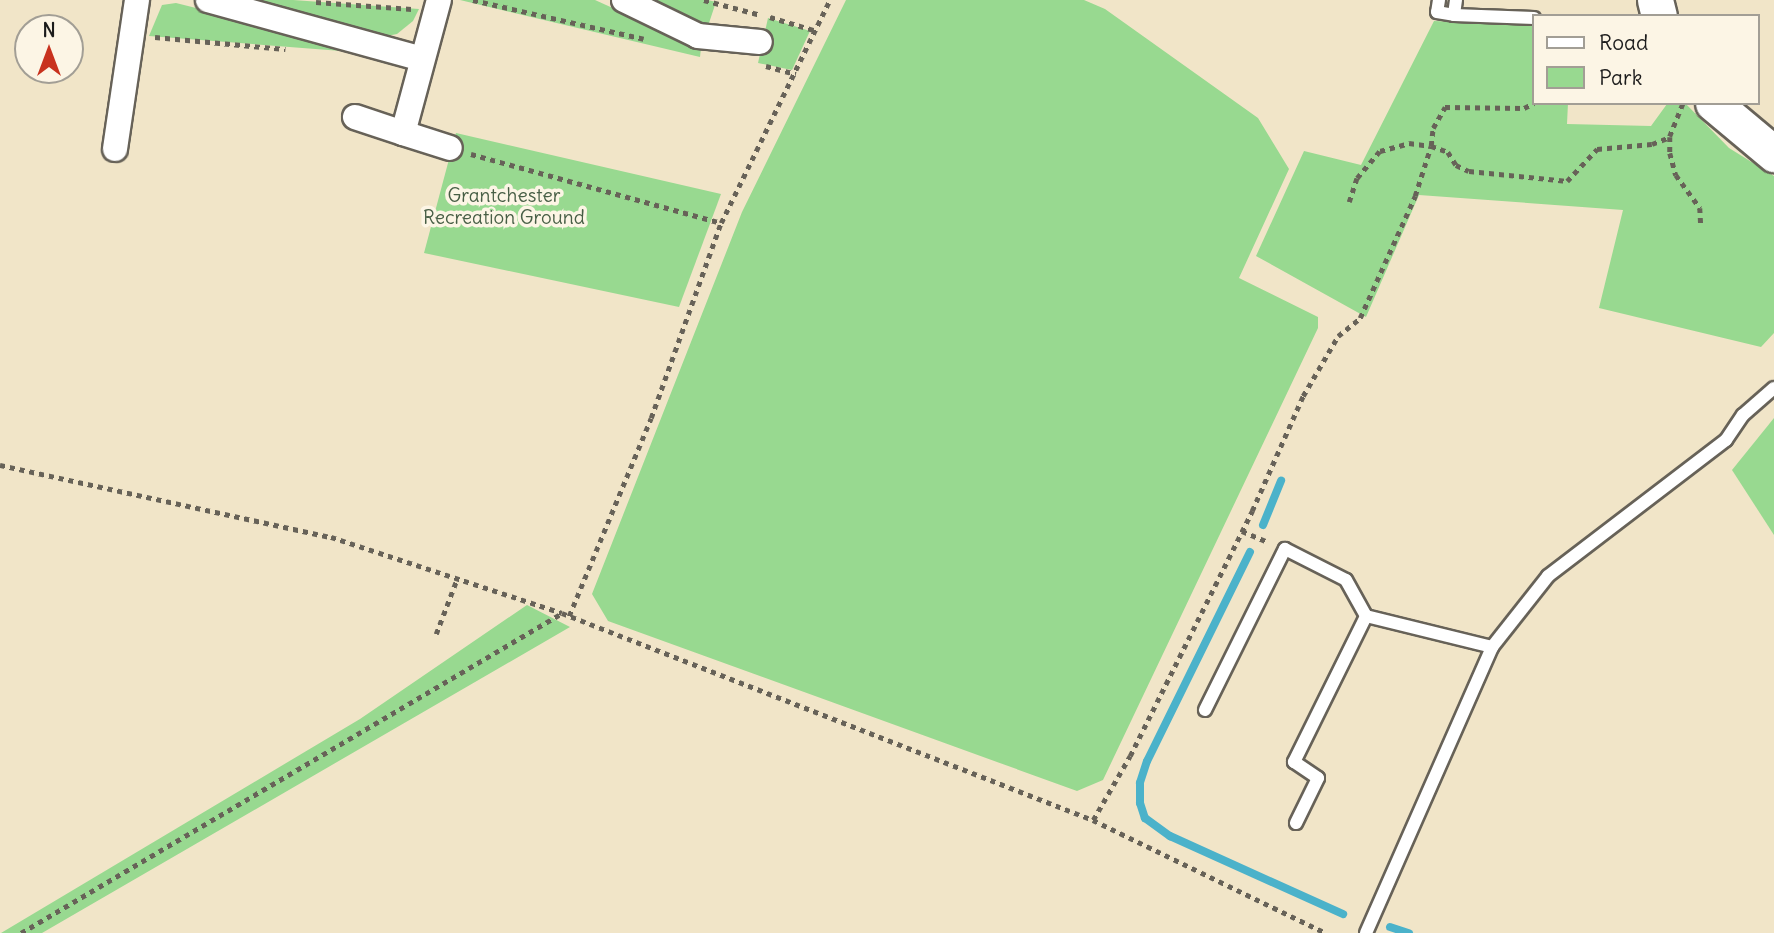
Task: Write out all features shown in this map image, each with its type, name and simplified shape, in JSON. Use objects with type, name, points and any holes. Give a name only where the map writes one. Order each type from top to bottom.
[{"type":"street","points":[[115,149],[137,0]]},
{"type":"street","points":[[208,0],[422,59]]},
{"type":"street","points":[[403,133],[439,0]]},
{"type":"street","points":[[624,0],[698,36],[760,43]]},
{"type":"street","points":[[1715,105],[1774,153]]},
{"type":"street","points":[[355,117],[450,148]]},
{"type":"lane","points":[[1439,0],[1437,12],[1532,18]]},
{"type":"lane","points":[[1454,15],[1456,0]]},
{"type":"lane","points":[[1366,933],[1492,647],[1548,576],[1726,440],[1743,415],[1774,388]]},
{"type":"lane","points":[[1205,710],[1285,549],[1346,580],[1366,616],[1492,647]]},
{"type":"lane","points":[[1296,823],[1318,778],[1293,762],[1366,616]]},
{"type":"path","points":[[473,0],[650,41]]},
{"type":"path","points":[[704,0],[767,16]]},
{"type":"path","points":[[569,615],[651,418],[721,223],[830,0]]},
{"type":"path","points":[[301,1],[412,9]]},
{"type":"path","points":[[1093,820],[1124,768],[1328,351],[1360,318],[1415,196],[1431,146],[1433,128],[1445,107],[1524,108],[1532,104]]},
{"type":"path","points":[[1683,105],[1670,137],[1676,175],[1700,208],[1701,227]]},
{"type":"path","points":[[1349,202],[1357,178],[1380,151],[1409,143],[1448,152],[1456,165],[1469,171],[1567,181],[1597,149],[1652,144],[1670,137]]},
{"type":"path","points":[[450,148],[721,223]]},
{"type":"path","points":[[0,465],[331,537],[569,615],[1093,820],[1326,933]]},
{"type":"path","points":[[1242,531],[1285,549]]},
{"type":"path","points":[[436,634],[457,579]]},
{"type":"path","points":[[21,933],[562,613]]},
{"type":"green space","points":[[243,0],[293,0],[419,9],[413,21],[397,34],[382,37]]},
{"type":"green space","points":[[460,0],[595,0],[701,48],[700,57]]},
{"type":"green space","points":[[636,0],[716,2],[708,26],[696,27]]},
{"type":"green space","points":[[846,0],[1084,0],[1105,9],[1258,118],[1289,169],[1239,278],[1318,317],[1318,328],[1103,780],[1077,791],[608,621],[592,594],[742,212]]},
{"type":"green space","points":[[176,3],[380,54],[149,36],[162,5]]},
{"type":"green space","points":[[768,18],[810,31],[792,70],[758,63]]},
{"type":"green space","points":[[1434,21],[1532,25],[1532,105],[1568,105],[1567,124],[1651,126],[1666,105],[1687,105],[1729,148],[1774,176],[1774,333],[1761,347],[1599,308],[1623,210],[1419,195],[1366,317],[1256,256],[1304,151],[1361,165]]},
{"type":"green space","name":"Grantchester Recreation Ground","points":[[456,133],[721,194],[679,307],[424,253]]},
{"type":"green space","points":[[1774,418],[1774,535],[1732,470]]},
{"type":"green space","points":[[527,605],[570,627],[42,933],[1,933],[360,719]]},
{"type":"waterway","points":[[1263,525],[1281,481]]},
{"type":"waterway","points":[[1250,552],[1147,761],[1140,783],[1140,803],[1145,818],[1170,836],[1343,914]]},
{"type":"waterway","points":[[1390,927],[1409,933]]}]
